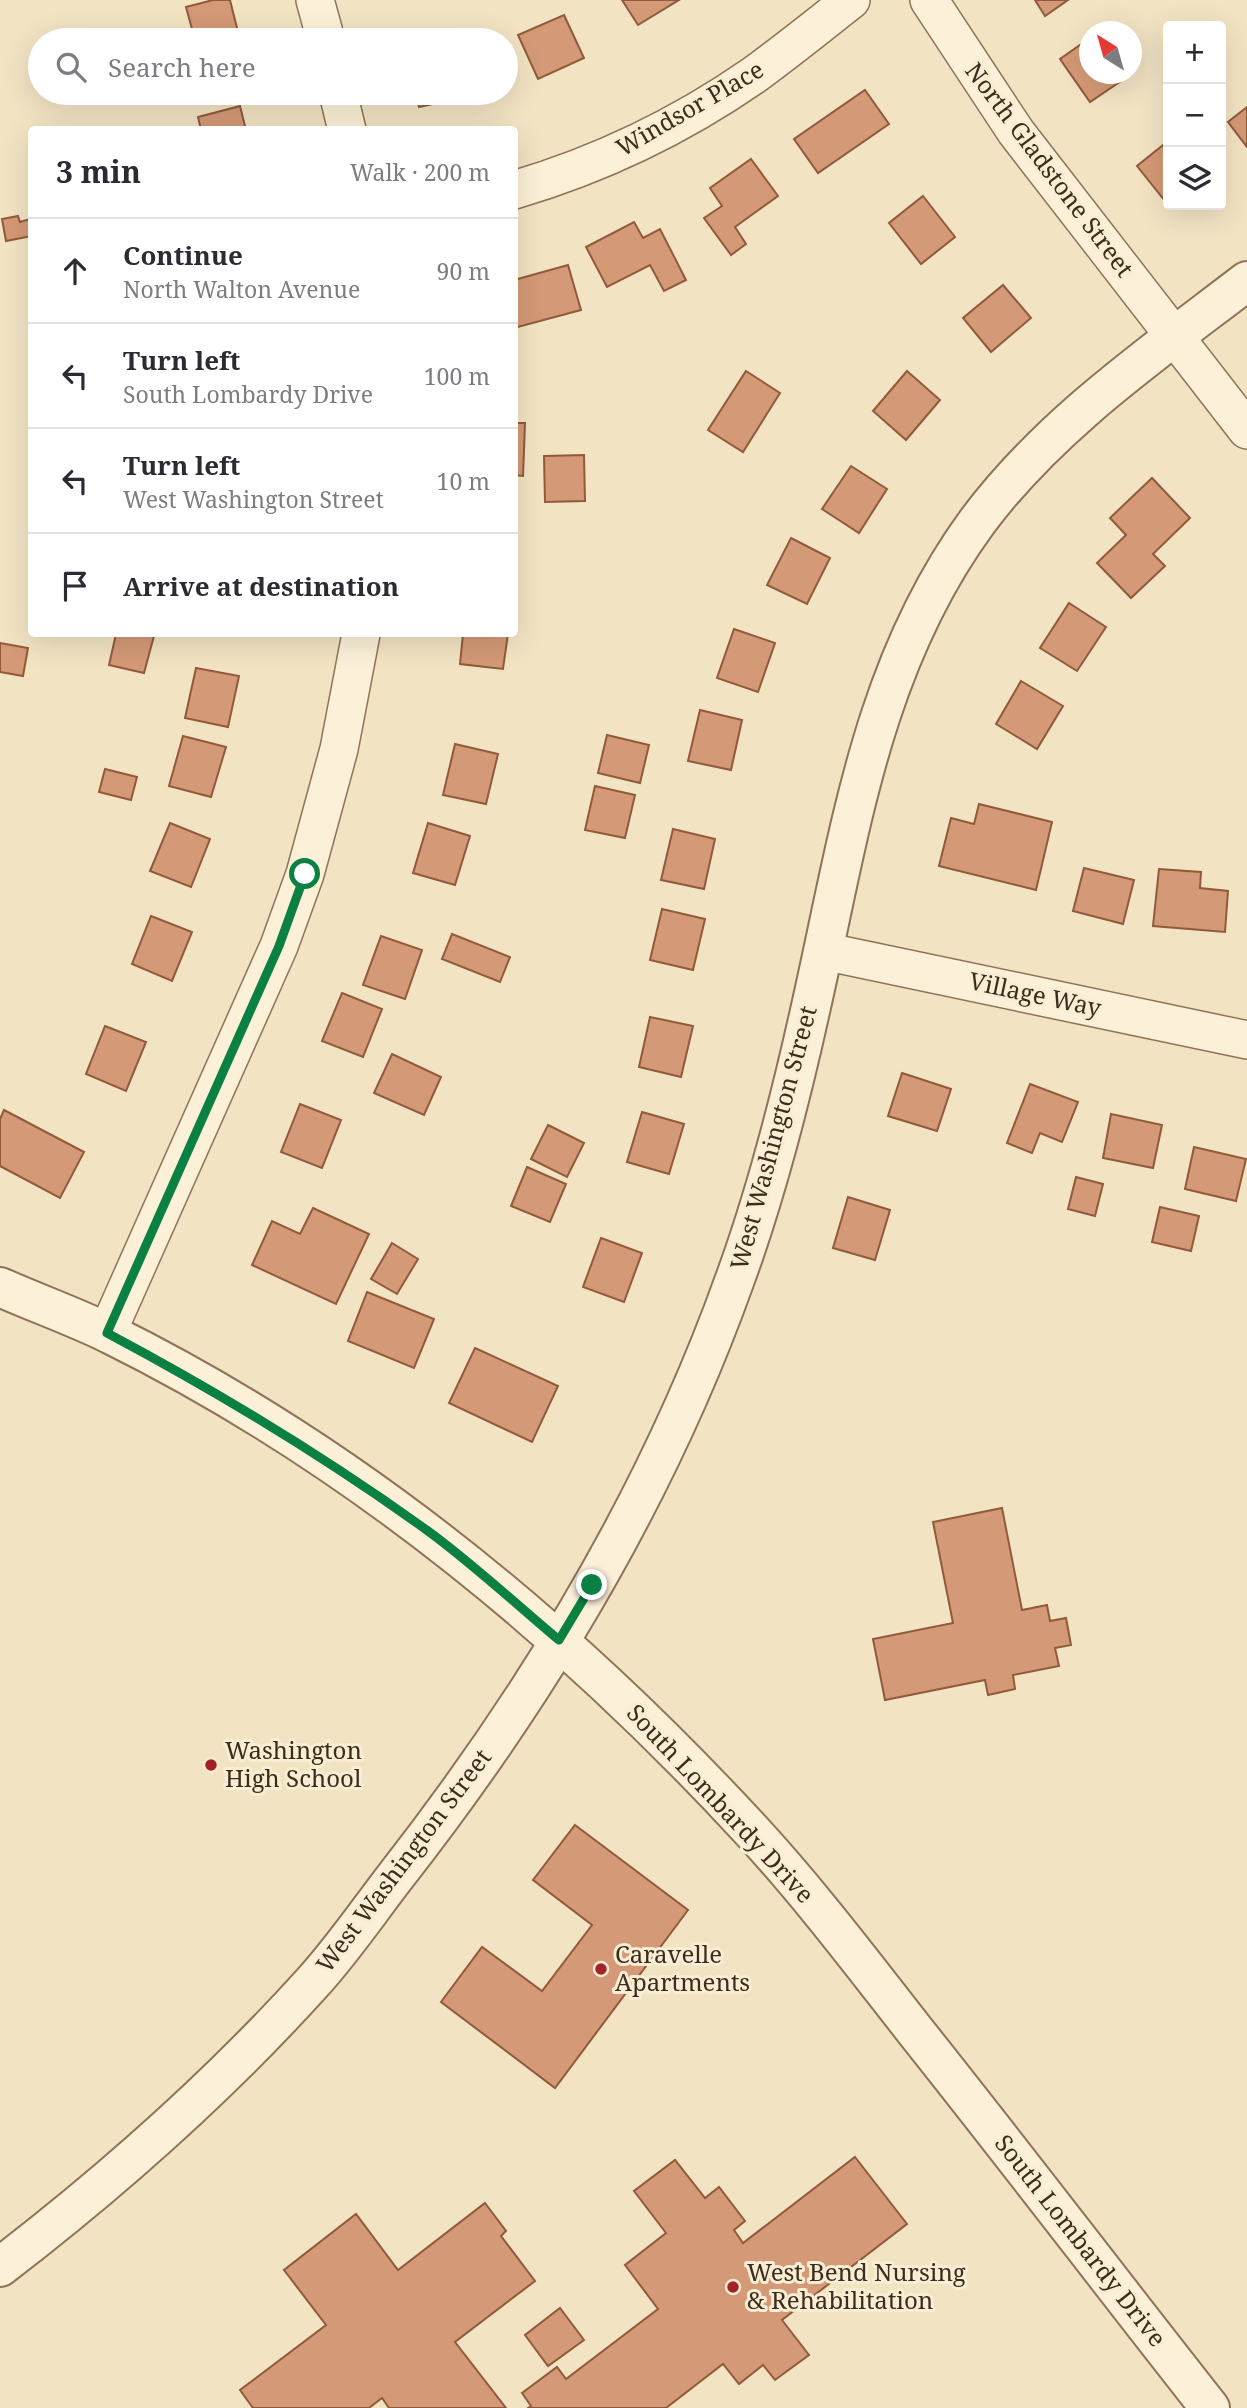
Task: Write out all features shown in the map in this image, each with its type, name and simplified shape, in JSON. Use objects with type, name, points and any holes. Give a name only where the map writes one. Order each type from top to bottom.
[{"type":"street","points":[[315,0],[323,28]]},
{"type":"street","name":"Windsor Place","points":[[518,189],[599,161],[680,119],[753,76],[851,0]]},
{"type":"street","name":"North Gladstone Street","points":[[929,0],[1016,132],[1247,430]]},
{"type":"street","points":[[341,105],[346,126]]},
{"type":"street","name":"West Washington Street","points":[[0,2267],[130,2161],[240,2057],[317,1978],[455,1801],[559,1640],[667,1449],[734,1283],[762,1197],[810,1013],[866,754],[893,676],[925,604],[977,523],[1030,459],[1100,395],[1247,281]]},
{"type":"street","points":[[107,1333],[279,946],[305,874],[339,749],[359,637]]},
{"type":"street","name":"Village Way","points":[[822,951],[1247,1040]]},
{"type":"street","name":"South Lombardy Drive","points":[[0,1287],[107,1333],[201,1383],[318,1455],[430,1533],[559,1640],[653,1727],[752,1832],[821,1913],[1210,2408]]},
{"type":"building","points":[[213,0],[230,0],[237,28],[192,28],[186,7]]},
{"type":"building","points":[[622,0],[679,0],[638,25]]},
{"type":"building","points":[[1035,0],[1068,0],[1045,16]]},
{"type":"building","points":[[564,15],[584,58],[538,79],[518,35]]},
{"type":"building","points":[[1079,46],[1079,84],[1117,84],[1090,102],[1060,59]]},
{"type":"building","points":[[865,90],[889,124],[818,173],[794,139]]},
{"type":"building","points":[[240,106],[245,126],[200,126],[198,117]]},
{"type":"building","points":[[1247,107],[1247,147],[1228,122]]},
{"type":"building","points":[[1163,145],[1163,199],[1137,166]]},
{"type":"building","points":[[751,159],[778,196],[735,227],[746,244],[731,255],[704,218],[722,206],[710,188]]},
{"type":"building","points":[[923,196],[955,237],[921,264],[889,223]]},
{"type":"building","points":[[18,216],[20,222],[28,220],[28,237],[6,241],[2,219]]},
{"type":"building","points":[[634,222],[643,238],[660,229],[686,280],[664,291],[650,265],[607,287],[586,247]]},
{"type":"building","points":[[568,265],[581,310],[518,327],[518,279]]},
{"type":"building","points":[[1003,285],[1031,318],[991,352],[963,318]]},
{"type":"building","points":[[746,371],[780,393],[743,452],[708,430]]},
{"type":"building","points":[[907,371],[940,400],[906,440],[873,411]]},
{"type":"building","points":[[518,423],[525,423],[523,476],[518,475]]},
{"type":"building","points":[[584,455],[585,501],[545,502],[544,456]]},
{"type":"building","points":[[851,466],[887,489],[859,533],[822,509]]},
{"type":"building","points":[[1152,478],[1190,518],[1153,554],[1165,566],[1131,598],[1097,563],[1126,535],[1110,518]]},
{"type":"building","points":[[791,538],[830,558],[807,604],[767,585]]},
{"type":"building","points":[[1069,603],[1106,627],[1077,671],[1040,648]]},
{"type":"building","points":[[734,629],[775,643],[758,692],[717,678]]},
{"type":"building","points":[[115,637],[154,637],[144,673],[109,665]]},
{"type":"building","points":[[463,637],[508,637],[503,669],[460,664]]},
{"type":"building","points":[[0,643],[28,648],[23,676],[0,672]]},
{"type":"building","points":[[196,668],[239,676],[228,727],[185,718]]},
{"type":"building","points":[[1021,681],[1063,706],[1037,749],[996,724]]},
{"type":"building","points":[[700,710],[742,720],[731,770],[688,761]]},
{"type":"building","points":[[607,735],[649,745],[640,783],[598,773]]},
{"type":"building","points":[[183,736],[226,747],[211,797],[169,786]]},
{"type":"building","points":[[455,744],[498,754],[486,804],[443,795]]},
{"type":"building","points":[[105,769],[137,777],[131,800],[99,792]]},
{"type":"building","points":[[595,786],[635,795],[625,838],[585,830]]},
{"type":"building","points":[[979,804],[1052,822],[1036,890],[939,866],[951,818],[974,824]]},
{"type":"building","points":[[170,823],[210,839],[191,887],[150,871]]},
{"type":"building","points":[[428,823],[470,836],[455,885],[413,873]]},
{"type":"building","points":[[673,829],[715,839],[704,889],[661,880]]},
{"type":"building","points":[[1084,868],[1134,880],[1123,924],[1073,911]]},
{"type":"building","points":[[1159,869],[1201,872],[1200,888],[1228,891],[1225,932],[1153,926]]},
{"type":"building","points":[[662,909],[705,919],[693,970],[650,960]]},
{"type":"building","points":[[151,916],[192,932],[172,981],[132,964]]},
{"type":"building","points":[[452,934],[510,957],[500,982],[442,959]]},
{"type":"building","points":[[381,936],[422,950],[405,999],[363,985]]},
{"type":"building","points":[[342,993],[382,1009],[363,1057],[322,1041]]},
{"type":"building","points":[[650,1017],[693,1026],[681,1077],[639,1067]]},
{"type":"building","points":[[105,1026],[146,1042],[126,1091],[86,1074]]},
{"type":"building","points":[[392,1054],[441,1077],[424,1115],[374,1093]]},
{"type":"building","points":[[902,1073],[951,1089],[937,1131],[888,1116]]},
{"type":"building","points":[[1030,1084],[1078,1102],[1062,1142],[1040,1133],[1032,1153],[1007,1143]]},
{"type":"building","points":[[300,1104],[341,1120],[322,1168],[281,1152]]},
{"type":"building","points":[[4,1110],[84,1152],[60,1198],[0,1166],[0,1119]]},
{"type":"building","points":[[642,1112],[684,1124],[669,1174],[627,1162]]},
{"type":"building","points":[[1111,1114],[1162,1125],[1153,1168],[1103,1158]]},
{"type":"building","points":[[548,1125],[584,1143],[567,1177],[531,1159]]},
{"type":"building","points":[[1194,1147],[1246,1159],[1236,1201],[1185,1189]]},
{"type":"building","points":[[527,1167],[566,1184],[550,1222],[511,1206]]},
{"type":"building","points":[[1076,1177],[1103,1184],[1095,1216],[1068,1209]]},
{"type":"building","points":[[848,1197],[890,1210],[875,1260],[833,1248]]},
{"type":"building","points":[[1160,1207],[1199,1216],[1191,1251],[1152,1242]]},
{"type":"building","points":[[313,1208],[369,1234],[336,1304],[252,1265],[272,1221],[300,1234]]},
{"type":"building","points":[[601,1238],[642,1253],[624,1302],[583,1287]]},
{"type":"building","points":[[392,1243],[418,1259],[397,1294],[371,1279]]},
{"type":"building","points":[[367,1292],[434,1319],[414,1368],[348,1341]]},
{"type":"building","points":[[475,1348],[558,1386],[532,1442],[449,1403]]},
{"type":"building","points":[[1002,1508],[1022,1610],[1047,1605],[1050,1621],[1066,1618],[1071,1645],[1055,1648],[1059,1666],[1013,1675],[1015,1689],[988,1695],[985,1680],[885,1700],[873,1639],[953,1623],[933,1522]]},
{"type":"building","name":"Caravelle Apartments","points":[[575,1825],[688,1910],[555,2088],[441,2002],[482,1947],[542,1991],[592,1925],[533,1880]]},
{"type":"building","name":"West Bend Nursing & Rehabilitation","points":[[855,2157],[907,2224],[782,2320],[809,2355],[775,2380],[763,2365],[739,2384],[723,2364],[666,2408],[528,2408],[531,2406],[522,2393],[557,2367],[566,2379],[658,2309],[625,2265],[666,2233],[634,2191],[675,2160],[705,2198],[719,2187],[745,2221],[734,2230],[743,2243]]},
{"type":"building","points":[[485,2203],[506,2231],[501,2236],[535,2281],[455,2342],[506,2408],[389,2408],[382,2398],[369,2408],[253,2408],[240,2390],[326,2325],[284,2270],[356,2214],[398,2270]]},
{"type":"building","points":[[560,2308],[584,2340],[548,2366],[525,2335]]},
{"type":"place","name":"Washington High School","points":[[211,1765]]},
{"type":"place","name":"Caravelle Apartments","points":[[601,1969]]},
{"type":"place","name":"West Bend Nursing & Rehabilitation","points":[[733,2287]]},
{"type":"route","points":[[305,874],[279,946],[107,1333],[201,1383],[307,1447],[430,1533],[559,1640],[592,1585]]}]
